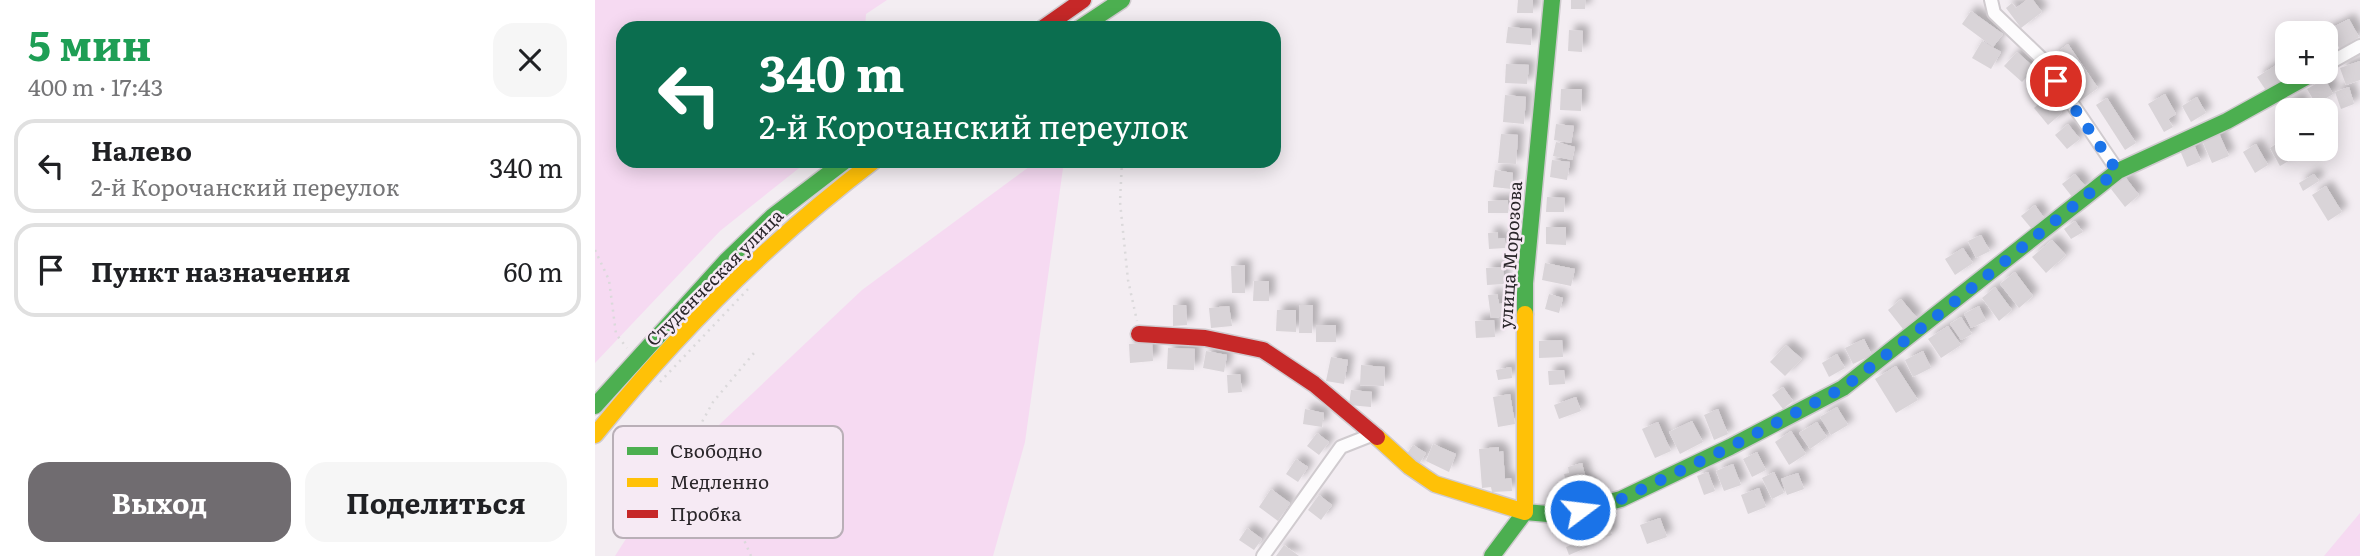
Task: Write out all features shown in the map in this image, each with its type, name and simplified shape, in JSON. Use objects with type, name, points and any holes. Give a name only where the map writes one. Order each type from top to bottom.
[{"type":"street","points":[[1053,21],[1083,0]]},
{"type":"street","points":[[1090,21],[1122,0]]},
{"type":"street","name":"улица Морозова","points":[[1525,512],[1525,283],[1552,0]]},
{"type":"street","points":[[1991,0],[1994,13],[2041,58],[2117,171]]},
{"type":"street","points":[[2338,58],[2360,46]]},
{"type":"street","points":[[1139,334],[1205,338],[1263,350],[1314,384],[1410,467],[1435,484],[1525,512],[1559,515],[1621,499],[1730,447],[1843,388],[2117,171],[2227,121],[2293,84]]},
{"type":"street","name":"Студенческая улица","points":[[595,406],[726,261],[773,216],[836,168]]},
{"type":"street","name":"Студенческая улица","points":[[595,436],[694,321],[781,236],[877,168]]},
{"type":"street","points":[[1263,556],[1341,447],[1374,434]]},
{"type":"street","points":[[1492,556],[1525,512]]},
{"type":"path","points":[[1121,168],[1119,202],[1128,280],[1139,334]]},
{"type":"path","points":[[595,250],[609,280],[616,334],[627,348]]},
{"type":"path","points":[[654,388],[755,282]]},
{"type":"path","points":[[700,426],[713,402],[754,353]]},
{"type":"path","points":[[743,538],[751,556]]},
{"type":"shaded area","points":[[595,0],[887,0],[866,14],[866,21],[616,21],[616,168],[799,168],[720,231],[595,363]]},
{"type":"shaded area","points":[[1028,168],[1063,168],[1025,442],[993,556],[615,556],[626,538],[843,538],[843,426],[718,426],[862,290]]},
{"type":"shaded area","points":[[2360,513],[2360,556],[2324,556]]},
{"type":"building","points":[[1518,0],[1533,0],[1533,13],[1517,13]]},
{"type":"building","points":[[1571,0],[1586,0],[1585,9],[1571,9]]},
{"type":"building","points":[[2027,0],[2033,0],[2042,12],[2021,28],[2006,8],[2012,3],[2016,8]]},
{"type":"building","points":[[1971,11],[2003,34],[1993,47],[1962,24]]},
{"type":"building","points":[[2349,19],[2359,37],[2340,49],[2338,46],[2338,24]]},
{"type":"building","points":[[1508,27],[1532,29],[1531,45],[1506,43]]},
{"type":"building","points":[[1569,30],[1583,31],[1582,52],[1568,51]]},
{"type":"building","points":[[1982,41],[2001,52],[1991,69],[1972,58]]},
{"type":"building","points":[[2068,44],[2098,88],[2080,101],[2073,91],[2083,84],[2073,70],[2065,75],[2052,56]]},
{"type":"building","points":[[2017,52],[2035,68],[2022,82],[2004,66]]},
{"type":"building","points":[[2360,61],[2360,80],[2346,85],[2340,68]]},
{"type":"building","points":[[1506,64],[1529,65],[1527,84],[1505,83]]},
{"type":"building","points":[[2275,66],[2275,84],[2279,84],[2267,92],[2257,77]]},
{"type":"building","points":[[2316,84],[2328,84],[2333,94],[2326,98],[2312,98],[2307,89]]},
{"type":"building","points":[[2349,87],[2354,104],[2341,109],[2335,92]]},
{"type":"building","points":[[1561,89],[1582,89],[1581,111],[1560,110]]},
{"type":"building","points":[[2165,94],[2176,114],[2168,119],[2173,127],[2164,132],[2148,104]]},
{"type":"building","points":[[1505,95],[1526,97],[1524,124],[1503,122]]},
{"type":"building","points":[[2048,96],[2062,113],[2048,125],[2034,108]]},
{"type":"building","points":[[2197,97],[2206,113],[2191,122],[2182,106]]},
{"type":"building","points":[[2107,98],[2136,143],[2125,150],[2096,105]]},
{"type":"building","points":[[1556,124],[1574,126],[1571,143],[1554,140]]},
{"type":"building","points":[[2068,124],[2080,139],[2067,149],[2055,135]]},
{"type":"building","points":[[2218,131],[2229,156],[2212,163],[2201,138]]},
{"type":"building","points":[[1501,134],[1518,135],[1516,164],[1498,163]]},
{"type":"building","points":[[1556,142],[1575,147],[1572,160],[1553,156]]},
{"type":"building","points":[[2193,142],[2201,161],[2187,167],[2179,148]]},
{"type":"building","points":[[2256,144],[2268,165],[2255,173],[2243,152]]},
{"type":"building","points":[[1552,160],[1570,162],[1567,180],[1550,177]]},
{"type":"building","points":[[1495,170],[1513,173],[1511,189],[1493,187]]},
{"type":"building","points":[[2075,174],[2086,187],[2073,198],[2062,184]]},
{"type":"building","points":[[2314,174],[2319,181],[2303,191],[2299,183]]},
{"type":"building","points":[[2125,177],[2139,195],[2125,207],[2111,189]]},
{"type":"building","points":[[2326,186],[2342,212],[2328,221],[2312,195]]},
{"type":"building","points":[[1547,197],[1565,198],[1564,212],[1546,212]]},
{"type":"building","points":[[1508,200],[1508,213],[1488,213],[1488,201]]},
{"type":"building","points":[[2035,205],[2044,218],[2031,228],[2021,216]]},
{"type":"building","points":[[2075,221],[2083,232],[2071,239],[2064,229]]},
{"type":"building","points":[[1546,227],[1566,227],[1566,245],[1546,244]]},
{"type":"building","points":[[1498,232],[1498,239],[1505,238],[1505,248],[1489,249],[1488,233]]},
{"type":"building","points":[[1981,235],[1990,251],[1976,258],[1968,241]]},
{"type":"building","points":[[2052,240],[2066,255],[2046,273],[2032,257]]},
{"type":"building","points":[[1963,248],[1973,263],[1955,275],[1945,259]]},
{"type":"building","points":[[1545,263],[1575,269],[1571,286],[1542,280]]},
{"type":"building","points":[[1245,265],[1245,293],[1232,293],[1231,266]]},
{"type":"building","points":[[1503,267],[1504,284],[1487,285],[1486,268]]},
{"type":"building","points":[[2015,272],[2033,296],[2019,308],[2000,284]]},
{"type":"building","points":[[1254,281],[1269,281],[1269,301],[1253,301]]},
{"type":"building","points":[[1995,287],[2012,310],[1999,321],[1982,298]]},
{"type":"building","points":[[1497,294],[1499,304],[1505,303],[1507,316],[1491,318],[1488,295]]},
{"type":"building","points":[[1549,294],[1563,298],[1559,313],[1545,309]]},
{"type":"building","points":[[1901,299],[1917,318],[1903,329],[1888,310]]},
{"type":"building","points":[[1173,305],[1186,305],[1187,325],[1173,326]]},
{"type":"building","points":[[1300,305],[1313,305],[1312,333],[1299,333]]},
{"type":"building","points":[[1229,306],[1232,326],[1211,328],[1209,308]]},
{"type":"building","points":[[1979,306],[1986,321],[1971,328],[1964,314]]},
{"type":"building","points":[[1277,310],[1296,310],[1296,332],[1276,331]]},
{"type":"building","points":[[1961,317],[1972,334],[1961,340],[1950,324]]},
{"type":"building","points":[[1494,320],[1495,337],[1476,338],[1475,321]]},
{"type":"building","points":[[1316,325],[1336,325],[1336,342],[1316,342]]},
{"type":"building","points":[[1948,326],[1961,345],[1941,358],[1928,339]]},
{"type":"building","points":[[1864,339],[1872,355],[1853,364],[1845,348]]},
{"type":"building","points":[[1562,340],[1563,357],[1539,358],[1539,341]]},
{"type":"building","points":[[1152,342],[1153,361],[1130,363],[1129,344]]},
{"type":"building","points":[[1786,345],[1802,359],[1785,376],[1770,362]]},
{"type":"building","points":[[1168,348],[1195,349],[1194,370],[1167,369]]},
{"type":"building","points":[[1206,351],[1227,355],[1224,372],[1203,368]]},
{"type":"building","points":[[1923,351],[1931,368],[1913,377],[1905,360]]},
{"type":"building","points":[[1837,354],[1845,368],[1829,377],[1822,363]]},
{"type":"building","points":[[1331,357],[1348,360],[1344,384],[1326,381]]},
{"type":"building","points":[[1361,365],[1385,367],[1384,386],[1360,385]]},
{"type":"building","points":[[1896,366],[1918,400],[1896,413],[1875,379]]},
{"type":"building","points":[[1511,367],[1512,378],[1498,380],[1496,370]]},
{"type":"building","points":[[1564,370],[1565,384],[1549,385],[1548,371]]},
{"type":"building","points":[[1240,374],[1242,392],[1228,393],[1227,375]]},
{"type":"building","points":[[1783,387],[1793,401],[1783,409],[1772,395]]},
{"type":"building","points":[[1351,390],[1372,392],[1371,407],[1349,405]]},
{"type":"building","points":[[1510,394],[1515,424],[1498,427],[1493,397]]},
{"type":"building","points":[[1576,397],[1581,411],[1559,419],[1554,405]]},
{"type":"building","points":[[1837,407],[1848,425],[1831,435],[1820,417]]},
{"type":"building","points":[[1305,409],[1324,413],[1322,427],[1303,424]]},
{"type":"building","points":[[1718,409],[1728,434],[1714,440],[1704,415]]},
{"type":"building","points":[[1692,421],[1703,442],[1680,454],[1669,432]]},
{"type":"building","points":[[1658,422],[1671,451],[1655,458],[1642,429]]},
{"type":"building","points":[[1817,422],[1827,437],[1810,449],[1799,433]]},
{"type":"building","points":[[1791,431],[1806,454],[1789,465],[1775,442]]},
{"type":"building","points":[[1317,433],[1329,442],[1319,455],[1307,446]]},
{"type":"building","points":[[1433,444],[1456,454],[1449,472],[1426,461]]},
{"type":"building","points":[[1413,445],[1426,453],[1417,467],[1404,458]]},
{"type":"building","points":[[1499,447],[1499,452],[1503,451],[1505,479],[1511,478],[1512,491],[1492,492],[1491,487],[1482,488],[1479,449]]},
{"type":"building","points":[[1757,452],[1766,470],[1752,477],[1743,459]]},
{"type":"building","points":[[1296,459],[1308,467],[1298,482],[1286,474]]},
{"type":"building","points":[[1582,463],[1587,483],[1568,488],[1564,474],[1569,473],[1568,467]]},
{"type":"building","points":[[1733,464],[1741,485],[1724,491],[1716,471]]},
{"type":"building","points":[[1708,472],[1715,491],[1704,495],[1697,476]]},
{"type":"building","points":[[1774,472],[1784,493],[1772,499],[1762,478]]},
{"type":"building","points":[[1798,473],[1804,489],[1787,495],[1781,479]]},
{"type":"building","points":[[1591,484],[1594,498],[1569,504],[1566,489]]},
{"type":"building","points":[[1759,488],[1766,507],[1748,514],[1741,495]]},
{"type":"building","points":[[1271,489],[1290,503],[1278,521],[1259,507]]},
{"type":"building","points":[[1319,495],[1332,505],[1321,520],[1308,510]]},
{"type":"building","points":[[1606,517],[1612,535],[1591,542],[1585,524]]},
{"type":"building","points":[[1660,518],[1667,537],[1647,544],[1640,525]]},
{"type":"building","points":[[1247,528],[1262,539],[1254,550],[1239,540]]},
{"type":"building","points":[[1581,530],[1588,547],[1569,555],[1566,547],[1576,543],[1572,534]]},
{"type":"building","points":[[1284,545],[1299,556],[1276,556]]},
{"type":"traffic: fast","points":[[1090,21],[1122,0]]},
{"type":"traffic: fast","points":[[1525,314],[1525,283],[1552,0]]},
{"type":"traffic: fast","points":[[1492,556],[1525,512],[1559,515],[1621,499],[1730,447],[1843,388],[2118,171],[2227,121],[2293,84]]},
{"type":"traffic: fast","points":[[595,406],[726,261],[773,216],[836,168]]},
{"type":"traffic: slow","points":[[595,435],[659,360],[726,289],[798,223],[865,168]]},
{"type":"traffic: slow","points":[[1377,437],[1410,467],[1435,484],[1525,512],[1525,314]]},
{"type":"traffic: jam","points":[[1053,21],[1083,0]]},
{"type":"traffic: jam","points":[[1139,334],[1205,338],[1263,350],[1314,384],[1377,437]]},
{"type":"route","points":[[1580,510],[1621,499],[1730,447],[1843,388],[2117,171],[2056,81]]}]
